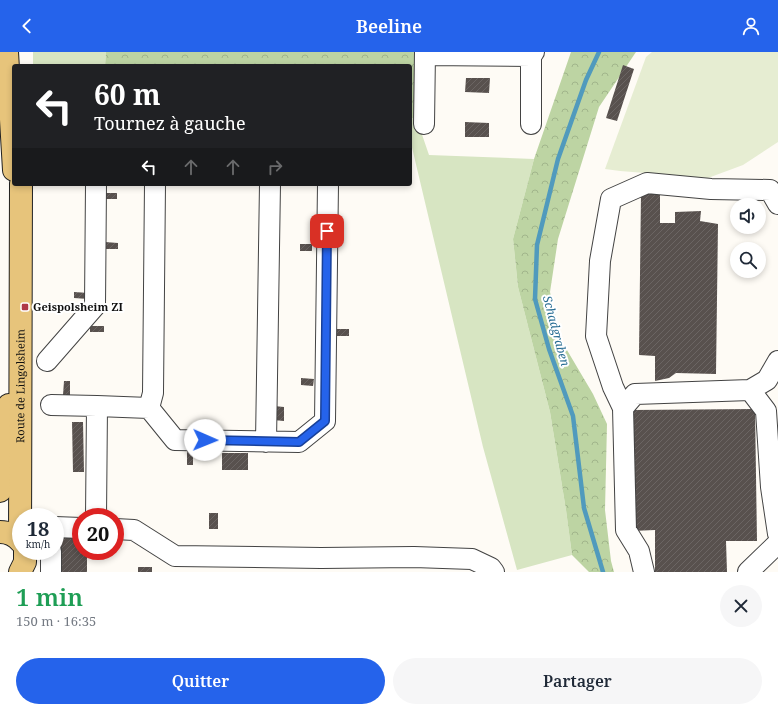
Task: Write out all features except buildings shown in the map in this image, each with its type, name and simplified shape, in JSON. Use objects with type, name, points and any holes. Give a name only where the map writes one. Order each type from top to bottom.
[{"type":"main road","points":[[8,52],[12,131]]},
{"type":"main road","points":[[21,52],[21,64]]},
{"type":"main road","name":"Route de Lingolsheim","points":[[0,491],[4,436],[13,378],[14,186]]},
{"type":"main road","name":"Route de Lingolsheim","points":[[18,508],[21,186]]},
{"type":"main road","name":"Route de Lingolsheim","points":[[20,572],[25,562],[24,560]]},
{"type":"lane","points":[[424,124],[425,53],[532,53],[531,124]]},
{"type":"lane","points":[[0,172],[12,171]]},
{"type":"lane","points":[[644,572],[639,551],[626,530],[623,408],[613,387],[596,336],[600,261],[612,199],[647,183],[711,189],[770,190],[778,204]]},
{"type":"lane","points":[[47,361],[95,306],[96,186]]},
{"type":"lane","points":[[149,408],[153,393],[156,186]]},
{"type":"lane","points":[[266,442],[270,186]]},
{"type":"lane","points":[[51,405],[149,408],[175,440],[299,442],[325,421],[328,186]]},
{"type":"lane","points":[[623,408],[635,394],[750,390],[767,380],[778,361]]},
{"type":"lane","points":[[750,390],[766,411],[771,487],[778,534]]},
{"type":"lane","points":[[96,508],[97,406]]},
{"type":"lane","points":[[124,529],[134,530],[175,564],[321,565],[414,557],[472,559],[491,568],[494,572]]},
{"type":"lane","points":[[748,572],[778,543]]},
{"type":"lane","points":[[51,572],[52,560]]},
{"type":"green space","points":[[33,52],[106,52],[105,64],[33,64]]},
{"type":"green space","points":[[106,52],[417,52],[416,117],[412,118],[412,64],[105,64]]},
{"type":"green space","points":[[571,52],[636,52],[599,107],[558,239],[550,292],[561,340],[593,394],[607,424],[605,510],[611,561],[614,572],[589,572],[572,555],[550,412],[518,287],[513,239],[534,159]]},
{"type":"green space","points":[[652,52],[778,52],[778,142],[743,165],[708,178],[605,169],[646,57]]},
{"type":"green space","points":[[416,117],[429,155],[534,159],[513,239],[518,287],[550,412],[572,555],[517,570],[483,447],[412,147],[412,118]]},
{"type":"waterway","name":"Schadgraben","points":[[599,52],[586,80],[558,159],[537,245],[535,299],[549,349],[573,416],[584,508],[603,572]]},
{"type":"place","name":"Geispolsheim ZI","points":[[25,307]]},
{"type":"route","points":[[205,440],[299,442],[325,421],[327,231]]}]
